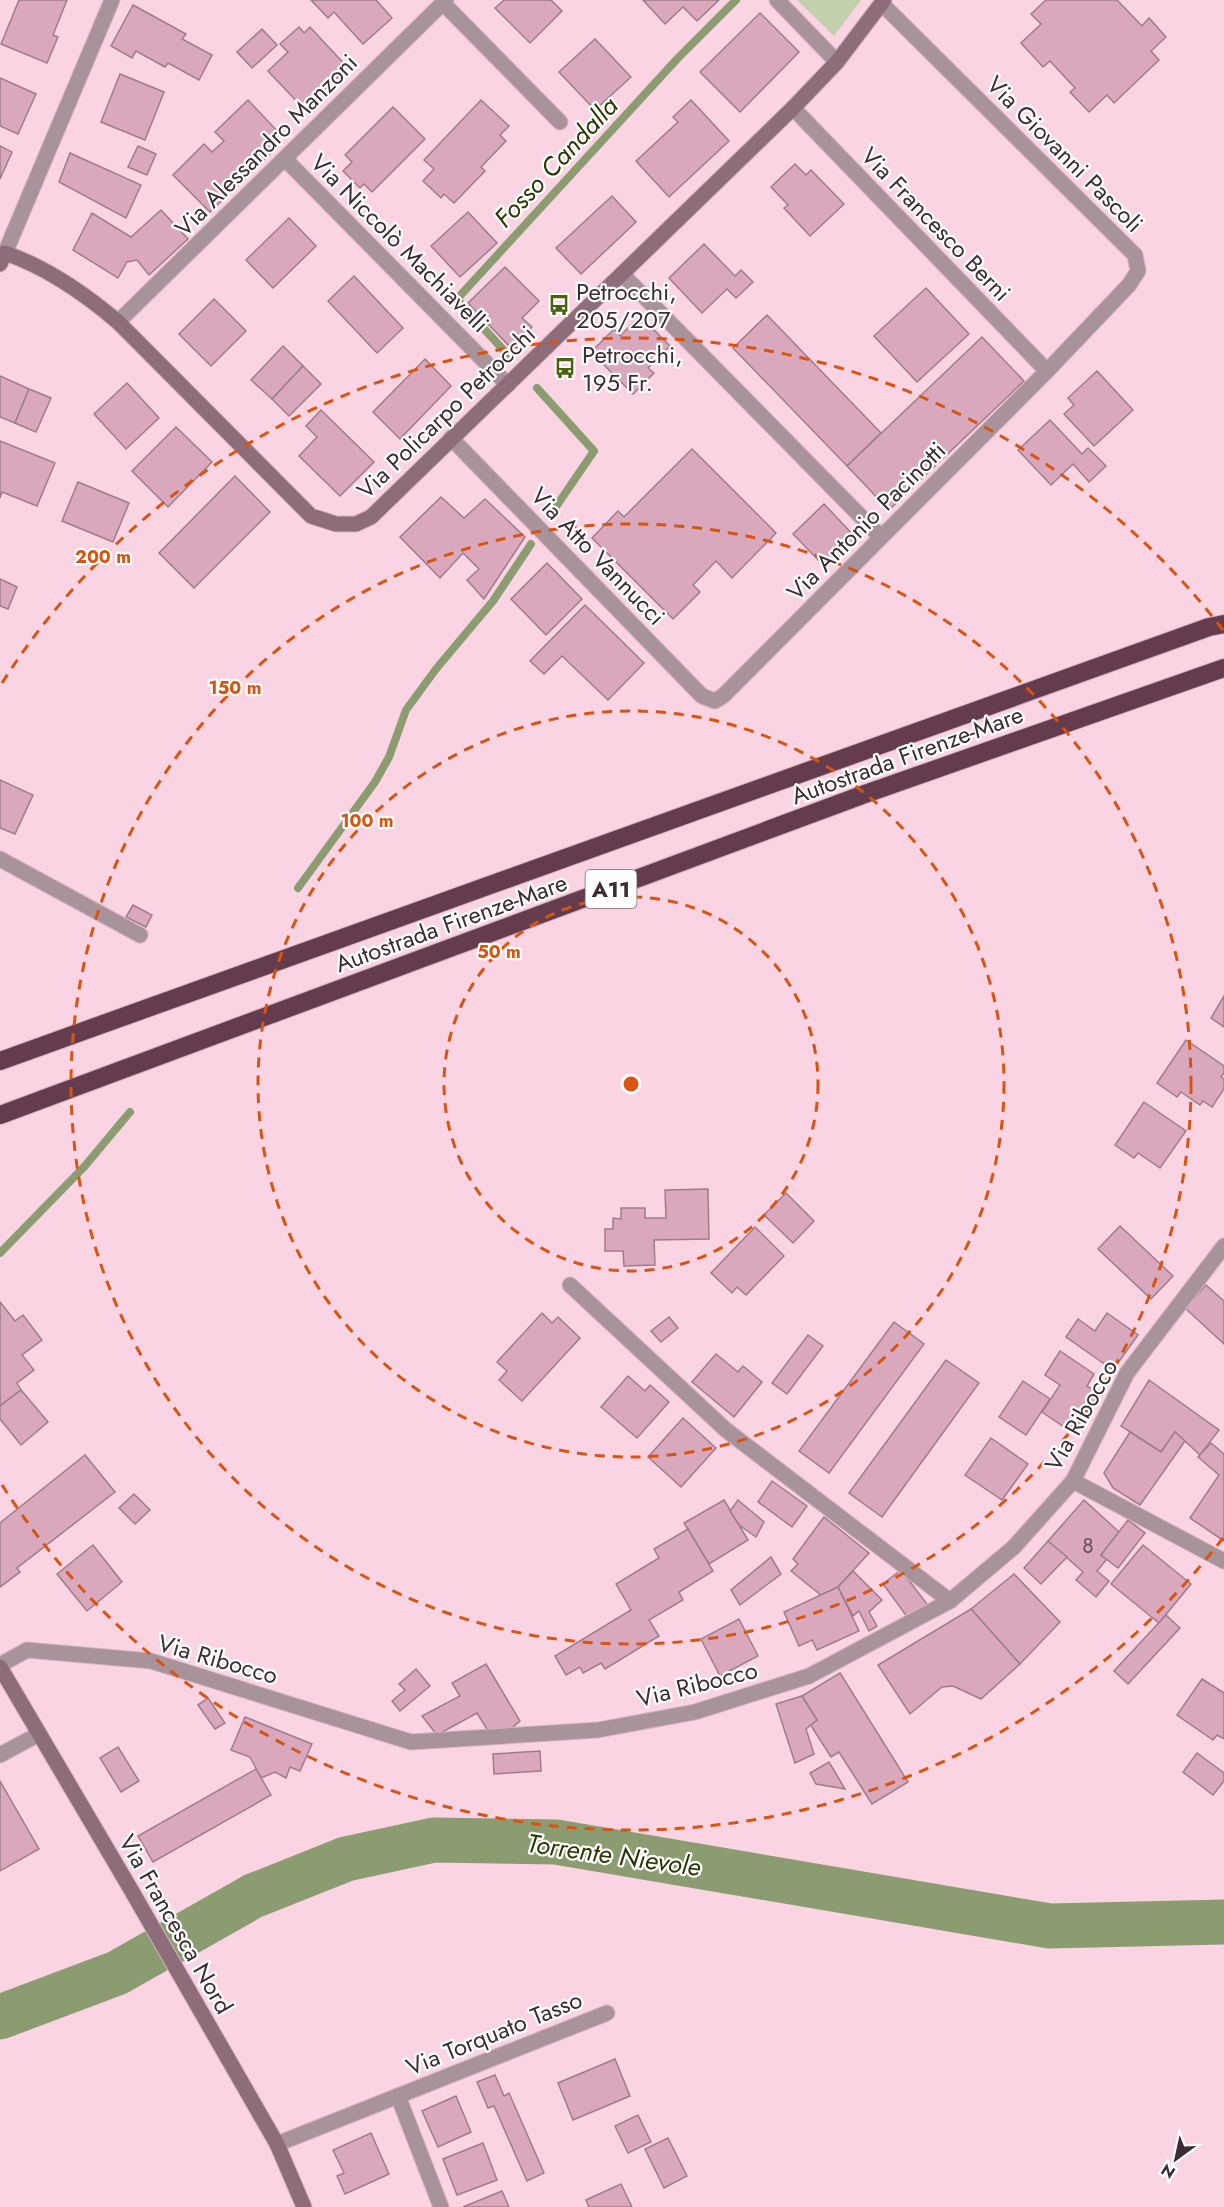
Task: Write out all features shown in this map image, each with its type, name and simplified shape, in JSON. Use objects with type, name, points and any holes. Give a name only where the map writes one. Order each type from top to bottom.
[{"type":"highway","name":"Autostrada Firenze-Mare","points":[[0,1061],[1209,627],[1224,624]]},
{"type":"highway","name":"Autostrada Firenze-Mare","points":[[0,1115],[865,794],[1224,669]]},
{"type":"main road","name":"Via Policarpo Petrocchi","points":[[2,258],[26,260],[84,295],[118,322],[311,516],[336,524],[356,524],[371,517],[793,108],[837,62],[883,2]]},
{"type":"main road","name":"Via Francesca Nord","points":[[0,1666],[277,2144],[304,2207]]},
{"type":"street","points":[[2,258],[112,0]]},
{"type":"street","points":[[777,0],[837,62]]},
{"type":"street","points":[[444,1],[560,122]]},
{"type":"street","name":"Via Alessandro Manzoni","points":[[118,322],[444,1]]},
{"type":"street","name":"Via Giovanni Pascoli","points":[[883,2],[1135,255],[1138,271],[1129,285],[1047,370]]},
{"type":"street","name":"Via Francesco Berni","points":[[793,108],[1047,370]]},
{"type":"street","name":"Via Niccolò Machiavelli","points":[[285,159],[508,385]]},
{"type":"street","points":[[623,275],[881,537]]},
{"type":"street","name":"Via Antonio Pacinotti","points":[[715,701],[723,696],[1047,370]]},
{"type":"street","name":"Via Atto Vannucci","points":[[451,438],[702,696],[715,701]]},
{"type":"street","points":[[0,859],[140,935]]},
{"type":"street","name":"Via Ribocco","points":[[0,1666],[27,1650],[151,1661],[411,1742],[598,1730],[695,1712],[809,1676],[950,1601],[1014,1547],[1073,1481],[1127,1373],[1224,1246]]},
{"type":"street","points":[[570,1285],[726,1430],[950,1601]]},
{"type":"street","points":[[1073,1481],[1224,1562]]},
{"type":"street","points":[[0,1755],[39,1734]]},
{"type":"street","name":"Via Torquato Tasso","points":[[277,2144],[607,2013]]},
{"type":"street","name":"Via Torquato Tasso","points":[[398,2096],[441,2207]]},
{"type":"green space","points":[[797,0],[861,0],[834,36]]},
{"type":"building","points":[[19,0],[67,0],[53,35],[58,37],[47,63],[1,44]]},
{"type":"building","points":[[311,0],[376,0],[392,18],[363,44],[334,12],[328,18]]},
{"type":"building","points":[[504,0],[551,0],[562,11],[530,43],[495,8]]},
{"type":"building","points":[[643,0],[719,0],[697,21],[683,7],[665,24]]},
{"type":"building","points":[[1046,0],[1117,0],[1142,26],[1149,18],[1166,37],[1151,51],[1159,60],[1114,103],[1107,95],[1089,112],[1070,92],[1075,88],[1050,61],[1043,67],[1021,43],[1041,24],[1031,14]]},
{"type":"building","points":[[133,5],[186,34],[182,39],[212,55],[199,80],[168,63],[165,67],[136,51],[132,58],[111,46]]},
{"type":"building","points":[[760,13],[799,52],[740,112],[700,72]]},
{"type":"building","points":[[299,27],[304,33],[310,27],[348,68],[304,109],[268,71],[288,52],[280,44]]},
{"type":"building","points":[[262,29],[277,45],[252,68],[237,52]]},
{"type":"building","points":[[595,39],[631,77],[595,110],[559,72]]},
{"type":"building","points":[[120,74],[164,92],[145,140],[101,122]]},
{"type":"building","points":[[0,78],[36,94],[18,134],[0,126]]},
{"type":"building","points":[[248,100],[280,134],[272,142],[277,147],[210,212],[173,175],[204,144],[212,152],[224,141],[215,132]]},
{"type":"building","points":[[481,100],[509,126],[500,135],[506,141],[481,167],[485,171],[454,203],[444,194],[441,198],[423,181],[434,169],[424,160]]},
{"type":"building","points":[[691,100],[729,141],[669,197],[636,161],[678,122],[673,117]]},
{"type":"building","points":[[393,107],[425,139],[372,192],[364,184],[360,188],[343,171],[352,162],[345,155]]},
{"type":"building","points":[[0,146],[12,152],[0,179]]},
{"type":"building","points":[[138,146],[156,154],[147,175],[128,167]]},
{"type":"building","points":[[70,153],[141,185],[126,218],[59,182]]},
{"type":"building","points":[[795,164],[806,175],[811,170],[844,204],[810,236],[784,208],[788,205],[771,187]]},
{"type":"building","points":[[612,196],[636,222],[581,274],[556,248]]},
{"type":"building","points":[[161,210],[188,239],[149,275],[137,260],[127,262],[118,278],[73,250],[92,213],[131,237]]},
{"type":"building","points":[[468,212],[497,243],[460,277],[431,246]]},
{"type":"building","points":[[289,218],[316,246],[273,288],[246,260]]},
{"type":"building","points":[[704,244],[735,276],[741,270],[753,282],[736,298],[727,289],[702,313],[669,278]]},
{"type":"building","points":[[505,267],[539,301],[522,318],[532,327],[511,348],[468,303]]},
{"type":"building","points":[[354,276],[403,328],[377,353],[328,301]]},
{"type":"building","points":[[926,288],[969,334],[917,382],[874,336]]},
{"type":"building","points":[[214,299],[246,331],[211,366],[179,334]]},
{"type":"building","points":[[767,315],[881,433],[847,466],[733,348]]},
{"type":"building","points":[[640,316],[670,346],[648,368],[654,373],[633,394],[591,352],[614,329],[620,336]]},
{"type":"building","points":[[982,337],[1024,381],[889,510],[847,466]]},
{"type":"building","points":[[283,346],[303,366],[272,399],[251,380]]},
{"type":"building","points":[[425,359],[451,386],[400,439],[373,412]]},
{"type":"building","points":[[303,366],[321,384],[289,416],[272,399]]},
{"type":"building","points":[[1097,371],[1133,410],[1094,446],[1064,414],[1074,405],[1068,398]]},
{"type":"building","points":[[0,376],[29,389],[15,423],[0,417]]},
{"type":"building","points":[[127,383],[159,418],[126,449],[94,414]]},
{"type":"building","points":[[29,389],[51,398],[36,432],[15,423]]},
{"type":"building","points":[[321,410],[374,462],[340,496],[299,456],[317,437],[306,426]]},
{"type":"building","points":[[1050,420],[1082,454],[1088,448],[1106,466],[1089,482],[1073,464],[1051,485],[1018,450]]},
{"type":"building","points":[[176,427],[212,462],[168,507],[132,471]]},
{"type":"building","points":[[0,441],[55,463],[37,506],[2,492],[0,498]]},
{"type":"building","points":[[692,449],[776,533],[732,578],[716,561],[693,585],[700,592],[673,619],[592,538],[618,511],[624,517]]},
{"type":"building","points":[[235,476],[270,512],[194,588],[159,553]]},
{"type":"building","points":[[78,482],[129,503],[113,542],[62,521]]},
{"type":"building","points":[[441,497],[464,518],[485,499],[525,537],[484,599],[467,580],[479,569],[463,553],[440,578],[400,537]]},
{"type":"building","points":[[824,504],[857,539],[826,568],[793,534]]},
{"type":"building","points":[[547,563],[582,599],[546,635],[511,599]]},
{"type":"building","points":[[0,579],[17,587],[8,609],[0,606]]},
{"type":"building","points":[[585,605],[644,663],[608,700],[562,656],[544,674],[530,661]]},
{"type":"building","points":[[0,780],[33,795],[15,834],[0,828]]},
{"type":"building","points":[[133,905],[152,915],[146,927],[126,917]]},
{"type":"building","points":[[1224,996],[1224,1027],[1211,1018]]},
{"type":"building","points":[[1186,1040],[1224,1066],[1224,1073],[1221,1077],[1224,1079],[1224,1089],[1212,1107],[1203,1101],[1200,1105],[1181,1092],[1177,1097],[1157,1083]]},
{"type":"building","points":[[1144,1102],[1186,1131],[1160,1168],[1138,1153],[1134,1158],[1115,1145]]},
{"type":"building","points":[[708,1189],[709,1239],[654,1240],[655,1265],[624,1266],[623,1251],[605,1251],[605,1229],[613,1229],[613,1218],[621,1219],[621,1208],[645,1208],[645,1218],[666,1218],[665,1190]]},
{"type":"building","points":[[786,1193],[814,1221],[793,1243],[764,1215]]},
{"type":"building","points":[[1120,1226],[1173,1276],[1151,1299],[1098,1249]]},
{"type":"building","points":[[755,1227],[784,1256],[746,1295],[737,1287],[732,1293],[711,1273]]},
{"type":"building","points":[[1206,1285],[1224,1301],[1224,1344],[1185,1308]]},
{"type":"building","points":[[0,1302],[15,1321],[23,1315],[42,1340],[22,1355],[34,1370],[17,1383],[21,1390],[0,1406]]},
{"type":"building","points":[[542,1313],[552,1323],[558,1317],[580,1338],[522,1401],[499,1380],[507,1371],[497,1362]]},
{"type":"building","points":[[1107,1313],[1138,1335],[1113,1370],[1066,1337],[1078,1319],[1095,1331]]},
{"type":"building","points":[[669,1317],[678,1328],[661,1342],[651,1331]]},
{"type":"building","points":[[894,1322],[924,1344],[829,1473],[799,1451]]},
{"type":"building","points":[[808,1335],[823,1346],[787,1394],[772,1383]]},
{"type":"building","points":[[1060,1351],[1094,1374],[1087,1386],[1099,1394],[1073,1433],[1042,1412],[1060,1385],[1045,1375]]},
{"type":"building","points":[[716,1354],[738,1372],[743,1366],[762,1382],[734,1417],[692,1382]]},
{"type":"building","points":[[946,1360],[979,1383],[882,1517],[849,1493]]},
{"type":"building","points":[[628,1376],[645,1391],[650,1385],[669,1402],[637,1438],[601,1407]]},
{"type":"building","points":[[1149,1380],[1219,1430],[1200,1455],[1175,1432],[1161,1452],[1121,1426]]},
{"type":"building","points":[[1023,1381],[1050,1399],[1026,1435],[999,1417]]},
{"type":"building","points":[[21,1390],[48,1422],[21,1445],[0,1419],[0,1406]]},
{"type":"building","points":[[683,1418],[716,1448],[681,1487],[648,1457]]},
{"type":"building","points":[[1130,1432],[1161,1452],[1175,1432],[1185,1441],[1140,1505],[1113,1488],[1104,1473]]},
{"type":"building","points":[[991,1438],[1028,1464],[1002,1500],[965,1475]]},
{"type":"building","points":[[1211,1443],[1224,1454],[1224,1541],[1190,1518],[1219,1475],[1198,1457]]},
{"type":"building","points":[[85,1455],[115,1492],[17,1568],[20,1572],[0,1587],[0,1523]]},
{"type":"building","points":[[772,1481],[807,1506],[792,1527],[758,1502]]},
{"type":"building","points":[[134,1494],[150,1510],[135,1524],[119,1508]]},
{"type":"building","points":[[724,1500],[748,1540],[709,1564],[684,1523]]},
{"type":"building","points":[[738,1500],[764,1522],[756,1537],[739,1525],[730,1511]]},
{"type":"building","points":[[1084,1500],[1119,1532],[1101,1555],[1107,1559],[1097,1571],[1109,1581],[1096,1597],[1076,1580],[1083,1572],[1048,1541]]},
{"type":"building","points":[[824,1517],[869,1553],[838,1587],[821,1595],[791,1571],[798,1564],[793,1559]]},
{"type":"building","points":[[1128,1520],[1145,1533],[1118,1568],[1101,1555]]},
{"type":"building","points":[[688,1529],[713,1571],[679,1592],[683,1600],[649,1620],[659,1636],[605,1669],[601,1663],[583,1673],[580,1667],[566,1675],[555,1656],[631,1610],[616,1584],[659,1558],[654,1549]]},
{"type":"building","points":[[1048,1541],[1067,1557],[1041,1584],[1024,1568]]},
{"type":"building","points":[[93,1545],[122,1582],[87,1611],[57,1574]]},
{"type":"building","points":[[1143,1545],[1191,1584],[1159,1623],[1111,1584]]},
{"type":"building","points":[[771,1557],[781,1574],[740,1605],[731,1590]]},
{"type":"building","points":[[901,1570],[927,1604],[908,1618],[883,1584]]},
{"type":"building","points":[[853,1571],[882,1600],[869,1612],[877,1626],[869,1631],[859,1611],[853,1616],[838,1587]]},
{"type":"building","points":[[1014,1574],[1060,1622],[1020,1664],[971,1609]]},
{"type":"building","points":[[838,1587],[859,1631],[817,1650],[812,1640],[799,1646],[784,1612]]},
{"type":"building","points":[[971,1609],[1020,1664],[981,1699],[953,1686],[942,1687],[910,1714],[878,1665]]},
{"type":"building","points":[[1166,1615],[1180,1628],[1128,1684],[1114,1671]]},
{"type":"building","points":[[739,1619],[758,1656],[720,1676],[701,1639]]},
{"type":"building","points":[[486,1664],[520,1721],[507,1732],[488,1731],[477,1713],[437,1735],[422,1716],[460,1696],[452,1683]]},
{"type":"building","points":[[416,1669],[430,1686],[400,1711],[392,1701],[405,1690],[399,1684]]},
{"type":"building","points":[[840,1673],[908,1782],[872,1804],[839,1752],[831,1757],[810,1724],[817,1720],[802,1696]]},
{"type":"building","points":[[1202,1679],[1224,1693],[1224,1739],[1217,1735],[1213,1740],[1177,1715]]},
{"type":"building","points":[[802,1696],[817,1720],[806,1729],[814,1754],[795,1763],[776,1704]]},
{"type":"building","points":[[208,1698],[225,1723],[215,1729],[198,1705]]},
{"type":"building","points":[[245,1717],[312,1744],[300,1771],[290,1767],[286,1778],[275,1772],[261,1778],[250,1757],[231,1750]]},
{"type":"building","points":[[118,1747],[139,1781],[121,1792],[100,1758]]},
{"type":"building","points":[[540,1751],[541,1771],[494,1774],[493,1754]]},
{"type":"building","points":[[1197,1753],[1224,1773],[1224,1781],[1213,1795],[1183,1772]]},
{"type":"building","points":[[829,1762],[845,1789],[816,1784],[810,1773]]},
{"type":"building","points":[[256,1769],[271,1795],[153,1862],[138,1836]]},
{"type":"building","points":[[0,1781],[39,1849],[0,1871]]},
{"type":"building","points":[[615,2059],[630,2096],[573,2120],[558,2083]]},
{"type":"building","points":[[495,2075],[504,2096],[509,2093],[544,2173],[527,2181],[494,2106],[488,2108],[477,2082]]},
{"type":"building","points":[[456,2096],[471,2132],[438,2147],[422,2111]]},
{"type":"building","points":[[638,2115],[651,2142],[628,2153],[615,2126]]},
{"type":"building","points":[[371,2133],[389,2174],[345,2194],[337,2176],[344,2173],[333,2150]]},
{"type":"building","points":[[668,2138],[687,2176],[664,2188],[645,2149]]},
{"type":"building","points":[[483,2143],[497,2180],[457,2195],[443,2159]]},
{"type":"building","points":[[621,2184],[632,2207],[589,2207],[586,2200]]},
{"type":"building","points":[[502,2191],[509,2207],[463,2207]]},
{"type":"waterway","name":"Fosso Candalla","points":[[507,354],[457,299],[678,58],[736,0]]},
{"type":"waterway","name":"Fosso Candalla","points":[[537,388],[594,451],[551,514]]},
{"type":"waterway","name":"Fosso Candalla","points":[[298,888],[375,782],[389,757],[406,710],[436,669],[493,601],[531,544]]},
{"type":"waterway","name":"Fosso Candalla","points":[[0,1253],[84,1167],[130,1112]]},
{"type":"waterway","name":"Torrente Nievole","points":[[0,2017],[117,1973],[253,1896],[346,1859],[434,1840],[556,1842],[1050,1926],[1224,1922]]},
{"type":"place","name":"Petrocchi, 205/207","points":[[559,305]]},
{"type":"place","name":"Petrocchi, 195 Fr.","points":[[565,368]]}]
